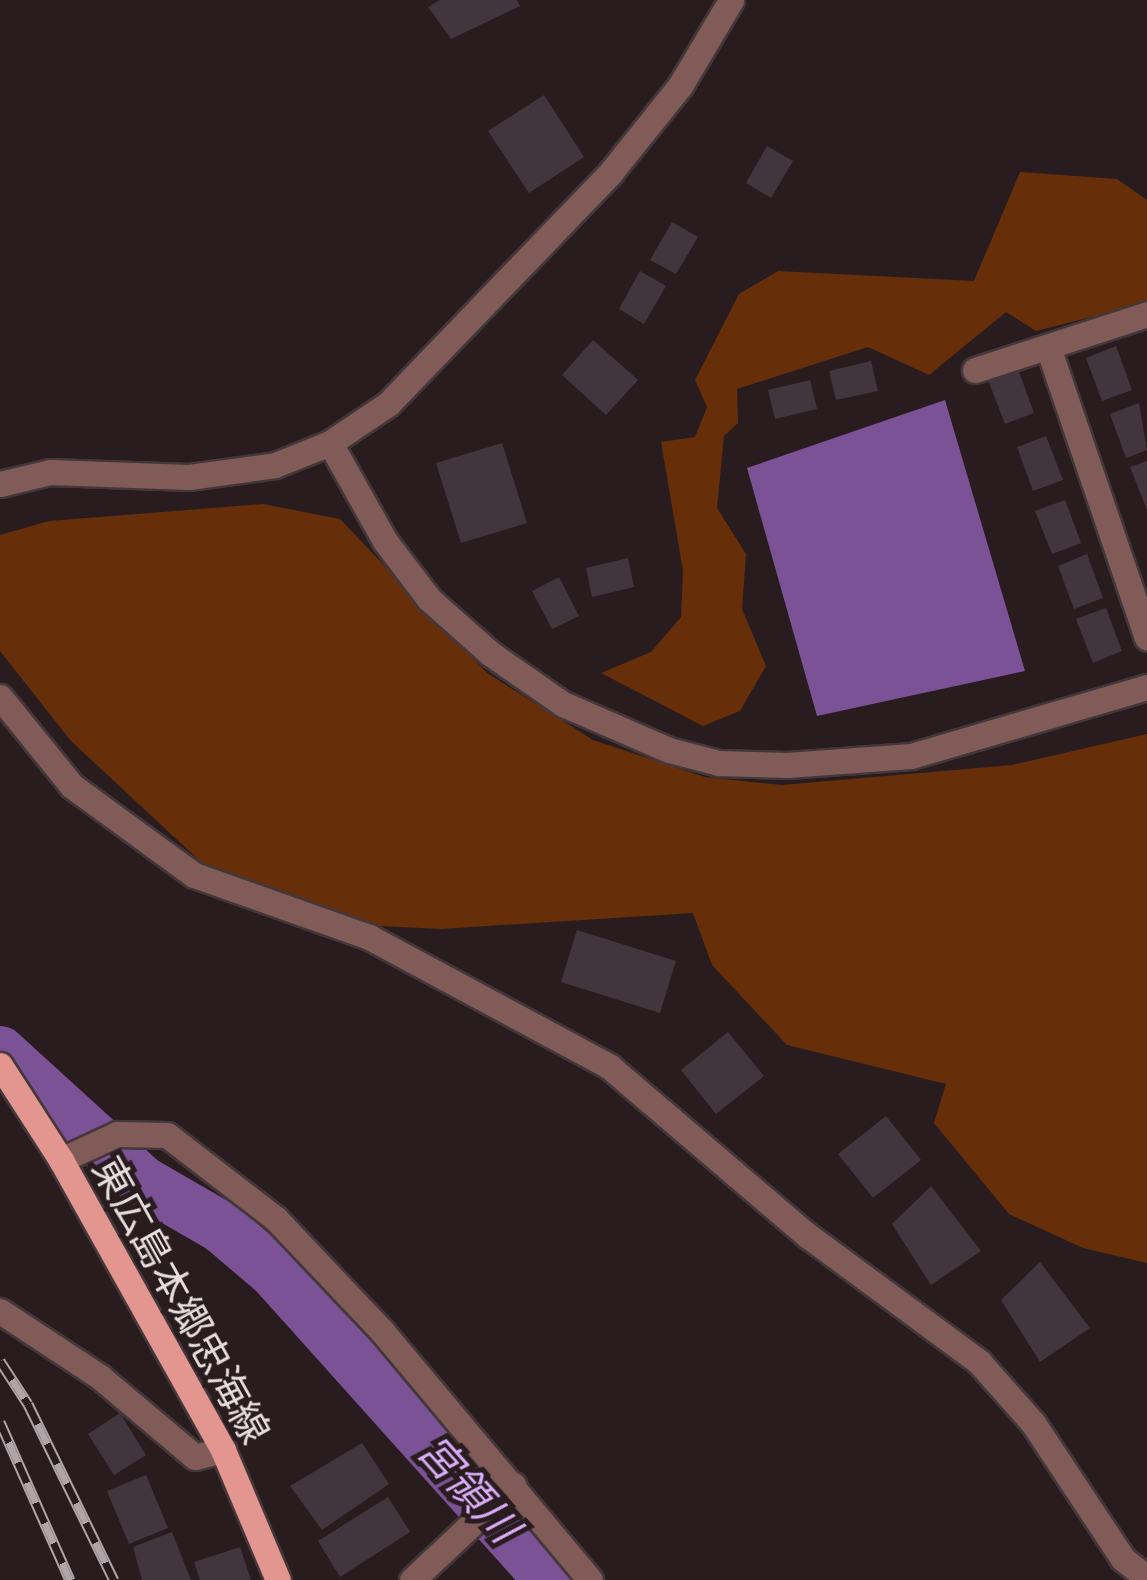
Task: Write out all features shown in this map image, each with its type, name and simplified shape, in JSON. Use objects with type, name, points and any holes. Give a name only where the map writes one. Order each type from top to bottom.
[{"type":"main road","name":"東広島本郷忠海線","points":[[0,1065],[61,1160],[223,1450],[278,1580]]},
{"type":"street","points":[[0,484],[50,472],[189,477],[275,465],[330,443],[388,404],[612,172],[680,86],[731,0]]},
{"type":"street","points":[[975,370],[1147,314]]},
{"type":"street","points":[[1048,347],[1147,638]]},
{"type":"street","points":[[330,443],[385,541],[429,599],[490,654],[563,704],[669,750],[718,762],[786,765],[911,756],[1147,687]]},
{"type":"street","points":[[0,697],[72,786],[194,874],[369,937],[610,1066],[806,1235],[979,1362],[1032,1423],[1122,1559],[1147,1578]]},
{"type":"street","points":[[61,1160],[117,1134],[167,1135],[276,1219],[495,1499],[590,1580]]},
{"type":"street","points":[[0,1311],[100,1377],[195,1457],[223,1450]]},
{"type":"street","points":[[412,1580],[495,1499]]},
{"type":"shaded area","points":[[1020,172],[1117,179],[1147,200],[1147,303],[1036,331],[1006,312],[929,375],[868,347],[737,389],[738,423],[724,436],[717,508],[746,554],[742,609],[766,666],[740,711],[703,726],[601,673],[651,652],[681,617],[683,571],[661,442],[695,437],[707,407],[695,380],[739,294],[778,271],[974,281]]},
{"type":"shaded area","points":[[945,400],[1025,671],[817,716],[747,468]]},
{"type":"shaded area","points":[[263,504],[340,519],[487,673],[593,740],[705,777],[782,785],[1012,765],[1147,734],[1147,1263],[1083,1248],[1009,1214],[934,1123],[946,1084],[787,1045],[712,965],[693,913],[441,929],[322,923],[201,862],[71,741],[0,651],[0,535],[49,521]]},
{"type":"building","points":[[440,0],[517,0],[520,6],[451,39],[428,7]]},
{"type":"building","points":[[544,95],[584,157],[529,193],[488,131]]},
{"type":"building","points":[[767,146],[793,161],[771,198],[746,183]]},
{"type":"building","points":[[672,222],[698,237],[676,274],[650,260]]},
{"type":"building","points":[[640,271],[666,286],[644,324],[619,309]]},
{"type":"building","points":[[593,340],[638,380],[606,415],[562,375]]},
{"type":"building","points":[[1116,346],[1132,390],[1102,401],[1086,358]]},
{"type":"building","points":[[871,361],[878,391],[836,400],[829,371]]},
{"type":"building","points":[[1018,369],[1034,413],[1005,424],[988,380]]},
{"type":"building","points":[[810,380],[817,409],[775,419],[768,390]]},
{"type":"building","points":[[1139,403],[1147,450],[1126,458],[1110,414]]},
{"type":"building","points":[[1046,436],[1063,480],[1033,491],[1017,447]]},
{"type":"building","points":[[502,443],[527,523],[461,543],[436,463]]},
{"type":"building","points":[[1147,461],[1147,510],[1130,467]]},
{"type":"building","points":[[1065,500],[1081,543],[1052,554],[1035,511]]},
{"type":"building","points":[[1087,554],[1103,598],[1074,609],[1058,566]]},
{"type":"building","points":[[628,558],[634,587],[592,597],[586,568]]},
{"type":"building","points":[[559,577],[579,616],[552,629],[532,591]]},
{"type":"building","points":[[1106,608],[1122,651],[1093,663],[1076,619]]},
{"type":"building","points":[[577,930],[676,961],[660,1013],[561,982]]},
{"type":"building","points":[[728,1032],[764,1076],[716,1114],[681,1070]]},
{"type":"building","points":[[886,1116],[921,1160],[873,1198],[838,1154]]},
{"type":"building","points":[[931,1186],[981,1251],[931,1285],[892,1224]]},
{"type":"building","points":[[1040,1262],[1090,1328],[1040,1362],[1001,1300]]},
{"type":"building","points":[[120,1413],[146,1455],[114,1475],[88,1434]]},
{"type":"building","points":[[362,1443],[389,1484],[322,1530],[290,1486]]},
{"type":"building","points":[[146,1475],[168,1528],[129,1544],[107,1491]]},
{"type":"building","points":[[388,1497],[410,1532],[340,1577],[318,1541]]},
{"type":"building","points":[[172,1532],[191,1580],[142,1580],[133,1547]]},
{"type":"building","points":[[240,1547],[251,1580],[200,1580],[194,1562]]},
{"type":"waterway","name":"宮領川","points":[[0,1052],[143,1182],[221,1227],[274,1272],[550,1580]]},
{"type":"railway","points":[[0,1361],[28,1404],[114,1580]]},
{"type":"railway","points":[[0,1422],[70,1580]]}]
